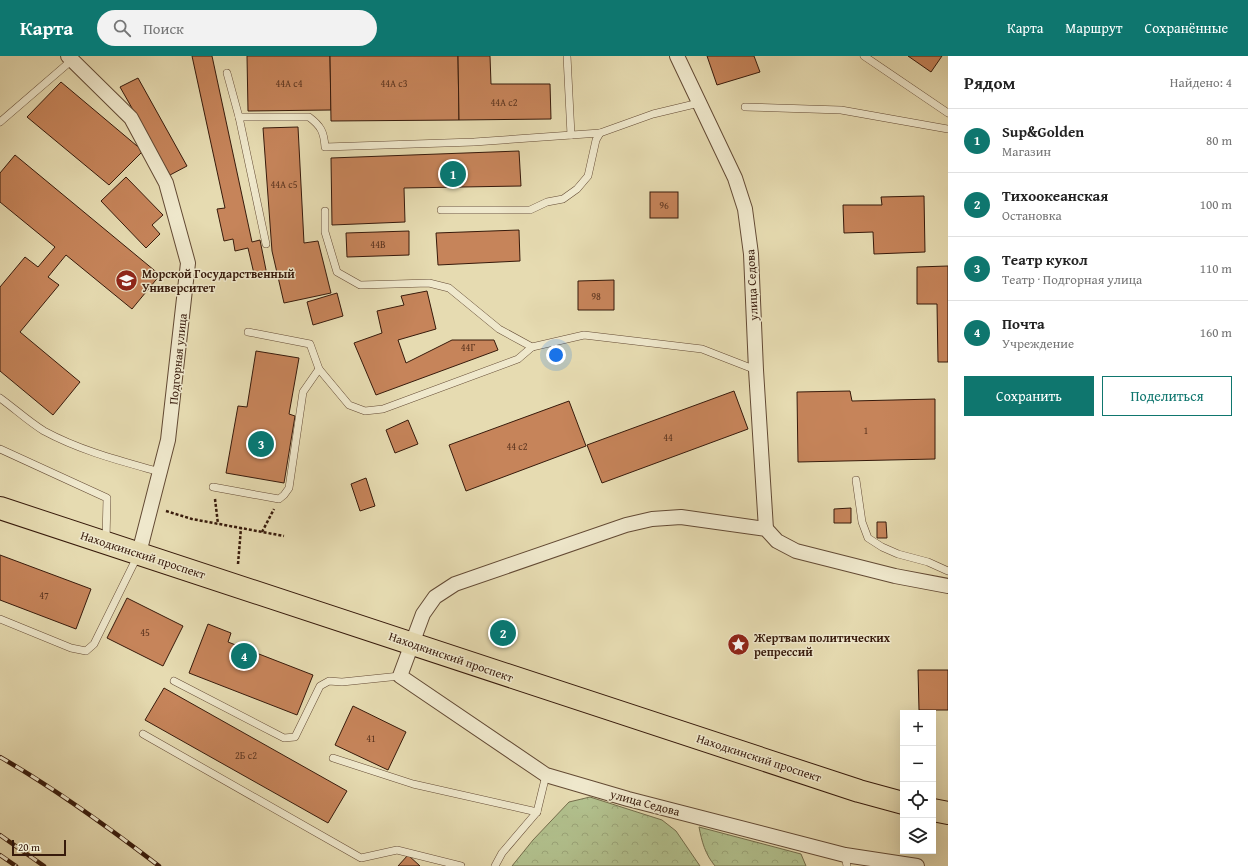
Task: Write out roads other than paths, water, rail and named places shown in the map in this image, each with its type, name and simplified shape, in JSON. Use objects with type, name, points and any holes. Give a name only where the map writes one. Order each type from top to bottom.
[{"type":"main road","name":"Находкинский проспект","points":[[0,508],[858,791],[900,802]]},
{"type":"main road","points":[[936,811],[948,813]]},
{"type":"street","name":"улица Седова","points":[[677,56],[735,178],[745,209],[751,254],[756,370],[766,529]]},
{"type":"street","name":"Подгорная улица","points":[[70,58],[131,118],[166,183],[188,263],[168,440],[139,553]]},
{"type":"street","points":[[400,676],[423,614],[435,598],[455,584],[626,524],[652,519],[681,517],[766,529],[777,541],[796,551],[895,576],[948,586]]},
{"type":"street","name":"улица Седова","points":[[400,676],[546,775],[628,800],[846,860],[917,866]]},
{"type":"lane","points":[[568,56],[571,135]]},
{"type":"lane","points":[[864,56],[948,113]]},
{"type":"lane","points":[[0,122],[70,58]]},
{"type":"lane","points":[[227,72],[239,117],[266,244]]},
{"type":"lane","points":[[239,117],[309,117],[318,123],[324,135],[325,147],[474,142],[600,133],[653,114],[699,102]]},
{"type":"lane","points":[[745,107],[841,110],[948,129]]},
{"type":"lane","points":[[441,210],[530,210],[547,202],[563,199],[577,189],[588,176],[596,140],[600,133]]},
{"type":"lane","points":[[325,212],[325,232],[337,272],[360,285],[429,283],[449,288],[499,329],[532,347]]},
{"type":"lane","points":[[248,332],[310,344],[319,369],[349,405],[365,411],[383,409],[518,360],[532,347],[584,335],[702,349],[756,370]]},
{"type":"lane","points":[[213,487],[279,499],[284,495],[289,488],[303,392],[319,369]]},
{"type":"lane","points":[[0,398],[43,430],[73,445],[107,457],[160,472]]},
{"type":"lane","points":[[0,449],[107,498],[106,542]]},
{"type":"lane","points":[[856,480],[862,522],[868,538],[898,554],[928,562],[948,571]]},
{"type":"lane","points":[[0,619],[71,648],[86,651],[94,644],[139,553]]},
{"type":"lane","points":[[174,681],[284,738],[295,737],[320,686],[330,681],[342,682],[400,676]]},
{"type":"lane","points":[[143,734],[361,858],[397,850],[461,866]]},
{"type":"lane","points":[[333,758],[413,784],[536,812]]},
{"type":"lane","points":[[495,866],[502,854],[536,812],[546,775]]},
{"type":"railway","points":[[0,757],[21,769],[81,809],[159,866]]},
{"type":"railway","points":[[0,835],[44,866]]},
{"type":"railway","points":[[0,855],[16,866]]},
{"type":"place","name":"Sup&Golden","points":[[453,174]]},
{"type":"place","name":"Морской Государственный Университет","points":[[126,281]]},
{"type":"place","name":"Театр кукол","points":[[261,444]]},
{"type":"place","name":"Тихоокеанская","points":[[503,633]]},
{"type":"place","name":"Жертвам политических репрессий","points":[[738,645]]},
{"type":"place","name":"Почта","points":[[244,656]]}]
